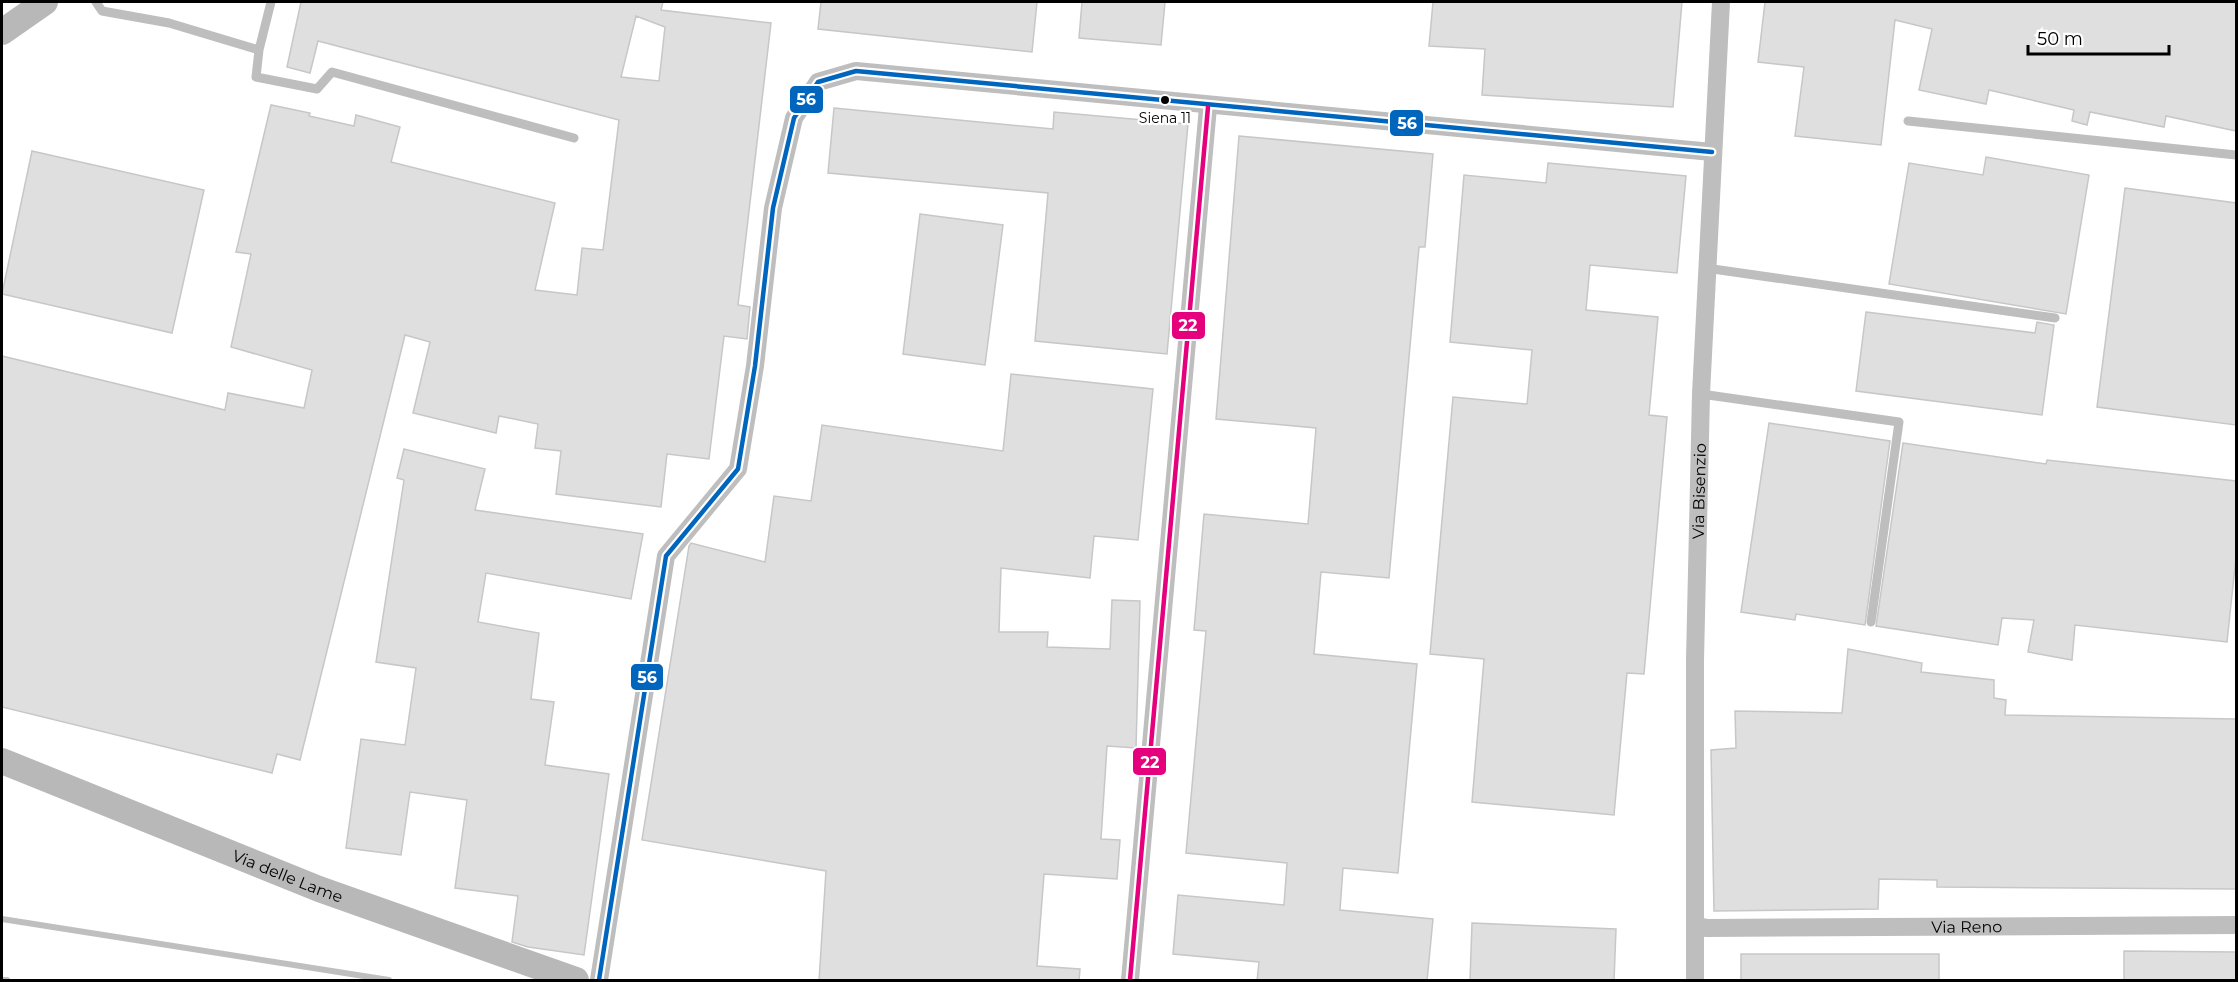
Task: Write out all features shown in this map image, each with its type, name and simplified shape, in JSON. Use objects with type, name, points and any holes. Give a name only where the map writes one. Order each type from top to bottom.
[{"type":"street","points":[[2,32],[45,2]]},
{"type":"street","name":"Via Bisenzio","points":[[1695,981],[1695,660],[1701,394],[1721,2]]},
{"type":"street","points":[[599,981],[666,555],[738,469],[755,366],[773,208],[794,118],[818,82],[856,71],[1712,152]]},
{"type":"street","points":[[1130,981],[1208,106]]},
{"type":"street","name":"Via delle Lame","points":[[2,761],[319,889],[576,981]]},
{"type":"street","name":"Via Reno","points":[[1695,926],[1707,928],[2236,925]]},
{"type":"lane","points":[[96,2],[102,11],[169,23],[260,51]]},
{"type":"lane","points":[[271,2],[256,77],[317,89],[332,72],[574,138]]},
{"type":"lane","points":[[1908,121],[2236,155]]},
{"type":"lane","points":[[1706,268],[2055,318]]},
{"type":"lane","points":[[1701,394],[1899,422],[1872,622]]},
{"type":"building","points":[[301,2],[663,2],[661,10],[771,23],[738,305],[750,307],[747,339],[724,336],[709,459],[667,454],[661,507],[556,494],[561,451],[535,448],[538,424],[499,416],[496,433],[413,413],[430,342],[405,335],[300,760],[277,754],[272,773],[2,707],[2,356],[225,410],[228,393],[304,408],[312,370],[231,347],[251,254],[236,252],[271,105],[310,113],[309,116],[354,126],[356,115],[400,127],[391,162],[555,203],[535,290],[577,295],[582,248],[603,250],[619,120],[318,41],[310,73],[287,67]],"holes":[[[636,16],[665,27],[659,81],[621,77]]]},
{"type":"building","points":[[821,2],[1037,2],[1032,52],[818,29]]},
{"type":"building","points":[[1082,2],[1165,2],[1161,45],[1079,38]]},
{"type":"building","points":[[1433,2],[1682,2],[1673,107],[1482,95],[1485,49],[1429,46]]},
{"type":"building","points":[[1765,2],[2236,2],[2236,131],[2166,116],[2164,127],[2090,112],[2087,125],[2072,121],[2074,110],[1989,90],[1986,104],[1919,90],[1932,29],[1895,20],[1881,145],[1795,136],[1804,67],[1758,62]]},
{"type":"building","points":[[834,108],[1053,129],[1054,112],[1188,124],[1167,354],[1035,341],[1048,193],[828,173]]},
{"type":"building","points":[[1239,136],[1433,154],[1425,247],[1419,247],[1389,578],[1321,572],[1314,654],[1417,664],[1398,873],[1343,868],[1340,910],[1433,919],[1427,981],[1257,981],[1259,962],[1173,954],[1178,895],[1284,905],[1287,863],[1186,853],[1206,631],[1194,630],[1204,514],[1308,524],[1316,428],[1216,419]]},
{"type":"building","points":[[32,151],[204,190],[172,333],[2,294]]},
{"type":"building","points":[[1986,157],[2089,175],[2066,314],[1889,284],[1909,163],[1983,175]]},
{"type":"building","points":[[1548,163],[1686,176],[1677,273],[1590,265],[1586,310],[1658,317],[1649,415],[1667,417],[1644,674],[1627,673],[1614,815],[1472,802],[1484,659],[1430,654],[1453,397],[1527,404],[1532,350],[1450,342],[1464,175],[1546,183]]},
{"type":"building","points":[[2125,188],[2236,203],[2236,425],[2097,407]]},
{"type":"building","points":[[920,214],[1003,225],[985,365],[903,354]]},
{"type":"building","points":[[1866,312],[2035,333],[2037,322],[2054,325],[2042,415],[1856,391]]},
{"type":"building","points":[[1011,374],[1153,389],[1138,540],[1094,536],[1090,578],[1001,568],[999,632],[1048,632],[1047,647],[1110,649],[1112,600],[1140,601],[1136,748],[1107,746],[1101,839],[1120,840],[1117,879],[1044,874],[1037,966],[1080,969],[1079,981],[819,981],[826,871],[642,840],[689,546],[691,543],[765,562],[774,496],[811,501],[822,425],[1003,451]]},
{"type":"building","points":[[1769,423],[1890,441],[1865,625],[1796,614],[1795,620],[1741,612]]},
{"type":"building","points":[[1903,443],[2046,464],[2047,460],[2236,481],[2236,557],[2227,642],[2075,625],[2072,660],[2028,652],[2034,620],[2002,618],[1998,645],[1876,626]]},
{"type":"building","points":[[404,449],[485,469],[475,510],[643,534],[631,599],[486,573],[478,622],[539,633],[531,699],[554,702],[545,765],[609,774],[584,955],[528,947],[512,942],[518,896],[455,888],[467,800],[410,792],[401,855],[346,848],[361,739],[405,745],[416,668],[376,662],[404,480],[397,478]]},
{"type":"building","points":[[1848,649],[1922,663],[1921,672],[1994,680],[1994,698],[2006,700],[2005,715],[2236,719],[2236,889],[1937,887],[1937,880],[1879,879],[1878,909],[1714,911],[1711,750],[1736,748],[1735,711],[1842,713]]},
{"type":"building","points":[[1472,923],[1616,929],[1614,981],[1470,981]]},
{"type":"building","points":[[2124,951],[2236,952],[2236,981],[2124,981]]},
{"type":"building","points":[[1741,954],[1939,954],[1939,981],[1741,981]]},
{"type":"waterway","points":[[2,919],[389,980]]},
{"type":"waterway","points":[[2,980],[7,980]]},
{"type":"transit line","name":"56","points":[[599,980],[666,556],[738,469],[755,366],[773,208],[794,118],[818,82],[856,71],[1712,152]]},
{"type":"transit line","name":"22","points":[[1130,980],[1208,107]]},
{"type":"place","name":"Siena 11","points":[[1165,100]]}]
